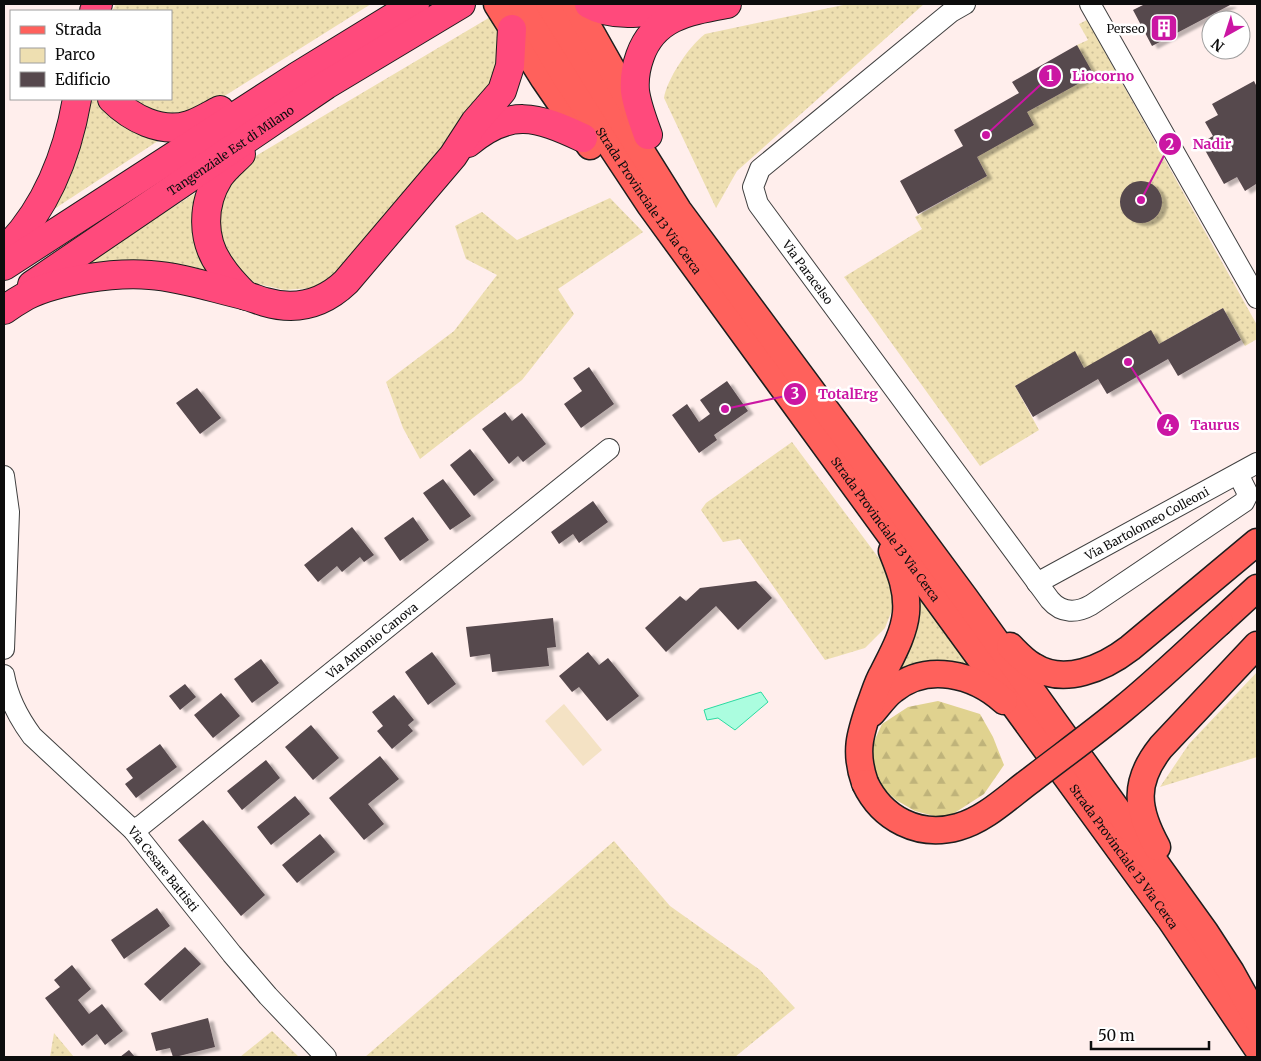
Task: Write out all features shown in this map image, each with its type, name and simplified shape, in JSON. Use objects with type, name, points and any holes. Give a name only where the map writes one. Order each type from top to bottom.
[{"type":"highway","name":"Tangenziale Est di Milano","points":[[4,266],[296,77],[415,4]]},
{"type":"highway","name":"Tangenziale Est di Milano","points":[[4,304],[326,84],[461,4]]},
{"type":"highway","points":[[589,4],[602,9],[633,13],[688,4]]},
{"type":"highway","points":[[648,135],[635,89],[637,65],[643,48],[654,32],[670,19],[691,11],[726,4]]},
{"type":"highway","points":[[4,310],[27,295],[56,284],[122,275],[159,276],[246,296],[266,303],[292,306],[314,303],[328,297],[346,282],[453,156],[475,122],[505,85],[510,66],[512,29]]},
{"type":"highway","points":[[113,100],[137,118],[151,124],[175,128],[200,120],[268,82],[296,77]]},
{"type":"highway","points":[[246,296],[220,266],[210,246],[206,232],[206,216],[212,189],[220,175],[246,149],[280,125],[326,84]]},
{"type":"highway","points":[[4,251],[37,210],[60,167],[71,130],[76,100]]},
{"type":"highway","points":[[453,156],[483,131],[494,125],[511,120],[524,119],[545,122],[583,138]]},
{"type":"main road","points":[[497,4],[583,138],[626,192],[700,274]]},
{"type":"main road","name":"Strada Provinciale 13 Via Cerca","points":[[522,4],[564,75],[621,163],[1187,943],[1257,1048]]},
{"type":"main road","name":"Strada Provinciale 13 Via Cerca","points":[[549,4],[678,210],[965,598],[1232,972],[1257,1019]]},
{"type":"main road","points":[[575,4],[624,88],[686,204],[744,299]]},
{"type":"main road","points":[[878,518],[903,578],[906,614],[903,626],[881,676],[862,728],[858,753],[861,771],[865,782],[886,812],[901,822],[932,830],[951,829],[966,825],[993,809],[1099,728],[1257,588]]},
{"type":"main road","points":[[965,598],[1015,651],[1032,666],[1052,673],[1080,673],[1100,667],[1124,654],[1257,542]]},
{"type":"main road","points":[[1232,972],[1149,832],[1141,809],[1140,787],[1154,755],[1257,645]]},
{"type":"main road","points":[[862,728],[892,690],[919,676],[934,674],[964,678],[985,686],[1032,730]]},
{"type":"street","points":[[1090,4],[1257,298]]},
{"type":"street","name":"Via Paracelso","points":[[958,7],[760,169],[753,187],[758,204],[1053,604],[1062,609],[1074,611],[1092,605],[1244,502],[1248,494],[1238,474]]},
{"type":"street","name":"Via Antonio Canova","points":[[133,830],[609,449]]},
{"type":"street","name":"Via Bartolomeo Colleoni","points":[[1037,583],[1257,464]]},
{"type":"street","points":[[4,476],[9,512],[4,636]]},
{"type":"street","name":"Via Cesare Battisti","points":[[4,680],[10,700],[32,736],[133,830],[232,954],[268,996],[326,1057]]},
{"type":"green space","points":[[116,4],[371,4],[207,107],[193,111],[167,113],[151,111],[132,100],[172,100],[172,10],[113,10]]},
{"type":"green space","points":[[848,4],[924,4],[737,171],[716,208],[664,98],[669,82],[680,63],[692,46],[705,34]]},
{"type":"green space","points":[[492,16],[500,37],[497,70],[487,93],[333,276],[313,288],[284,290],[254,283],[227,255],[219,235],[215,211],[242,164]]},
{"type":"green space","points":[[1087,20],[1257,325],[1257,339],[1245,346],[1223,308],[1159,344],[1084,368],[1075,352],[1015,386],[1039,430],[980,466],[844,277],[922,229],[915,217],[987,176],[977,157],[1027,112],[1093,75],[1077,45],[1088,40],[1079,24]]},
{"type":"green space","points":[[87,100],[102,100],[161,139],[45,215]]},
{"type":"green space","points":[[205,187],[214,276],[89,270],[85,263]]},
{"type":"green space","points":[[610,198],[643,232],[558,289],[574,314],[522,380],[420,459],[403,428],[386,382],[454,331],[497,275],[466,259],[455,226],[482,212],[517,240]]},
{"type":"green space","points":[[792,442],[896,581],[896,600],[885,628],[865,648],[825,660],[740,539],[723,542],[701,510],[706,503]]},
{"type":"green space","points":[[910,584],[983,678],[891,672]]},
{"type":"green space","points":[[1257,672],[1257,757],[1160,787],[1189,744]]},
{"type":"green space","points":[[938,701],[980,714],[993,737],[1004,765],[984,794],[945,819],[915,811],[896,800],[884,789],[875,771],[871,748],[882,724],[908,707]]},
{"type":"green space","points":[[614,841],[670,906],[760,970],[795,1008],[735,1057],[365,1057]]},
{"type":"green space","points":[[272,1031],[299,1057],[240,1057]]},
{"type":"green space","points":[[54,1033],[74,1057],[50,1057]]},
{"type":"shaded area","points":[[761,692],[768,702],[735,730],[718,718],[707,720],[704,710]]},
{"type":"shaded area","points":[[564,704],[602,750],[583,766],[545,721]]},
{"type":"building","name":"Perseo","points":[[1145,4],[1232,4],[1221,10],[1201,10],[1201,20],[1152,46],[1133,10]]},
{"type":"building","points":[[1077,45],[1094,75],[1027,112],[1034,125],[977,157],[987,176],[918,214],[900,181],[963,146],[954,130],[1019,93],[1012,82]]},
{"type":"building","points":[[1254,81],[1257,87],[1257,187],[1256,184],[1245,191],[1237,177],[1224,184],[1201,143],[1213,136],[1205,122],[1218,115],[1212,104]]},
{"type":"building","points":[[1141,181],[1156,187],[1162,202],[1156,217],[1141,223],[1126,217],[1120,202],[1126,187]]},
{"type":"building","points":[[1223,308],[1241,340],[1178,376],[1168,359],[1107,394],[1098,379],[1033,417],[1015,386],[1075,351],[1084,368],[1151,330],[1159,344]]},
{"type":"building","points":[[589,367],[614,404],[581,428],[564,404],[582,391],[573,378]]},
{"type":"building","points":[[727,381],[748,411],[714,435],[717,440],[699,453],[672,415],[687,404],[699,422],[710,414],[700,400]]},
{"type":"building","points":[[197,388],[221,418],[200,434],[176,403]]},
{"type":"building","points":[[505,412],[512,421],[522,413],[546,444],[523,462],[518,456],[509,464],[482,429]]},
{"type":"building","points":[[470,449],[494,480],[474,496],[450,465]]},
{"type":"building","points":[[443,479],[471,516],[450,530],[423,493]]},
{"type":"building","points":[[593,501],[608,522],[579,543],[573,534],[559,544],[551,532]]},
{"type":"building","points":[[413,517],[429,540],[400,561],[384,538]]},
{"type":"building","points":[[352,527],[374,555],[364,562],[360,557],[342,572],[337,566],[318,582],[304,565]]},
{"type":"building","points":[[756,581],[772,598],[738,630],[716,606],[666,652],[645,628],[680,596],[686,601],[700,588]]},
{"type":"building","points":[[553,618],[556,647],[547,648],[549,666],[492,672],[490,654],[470,657],[466,627]]},
{"type":"building","points":[[432,652],[456,684],[428,705],[405,672]]},
{"type":"building","points":[[588,652],[599,665],[608,658],[639,696],[607,721],[579,687],[572,692],[559,676]]},
{"type":"building","points":[[261,659],[279,683],[252,703],[234,679]]},
{"type":"building","points":[[185,684],[196,697],[180,710],[169,696]]},
{"type":"building","points":[[221,693],[240,716],[213,738],[194,715]]},
{"type":"building","points":[[394,695],[414,720],[408,725],[413,731],[392,749],[377,731],[383,726],[372,712]]},
{"type":"building","points":[[311,725],[339,758],[313,780],[285,747]]},
{"type":"building","points":[[160,744],[177,767],[136,798],[125,784],[133,778],[126,769]]},
{"type":"building","points":[[380,756],[399,779],[368,804],[384,824],[364,840],[329,798]]},
{"type":"building","points":[[266,760],[280,778],[242,810],[227,791]]},
{"type":"building","points":[[295,796],[310,814],[271,845],[257,827]]},
{"type":"building","points":[[203,820],[265,895],[241,916],[178,840]]},
{"type":"building","points":[[320,834],[335,852],[297,883],[282,865]]},
{"type":"building","points":[[157,908],[170,926],[124,959],[111,940]]},
{"type":"building","points":[[185,947],[201,964],[160,1001],[144,984]]},
{"type":"building","points":[[72,965],[91,989],[78,1000],[89,1014],[102,1004],[123,1031],[105,1045],[97,1034],[82,1046],[45,998],[60,987],[54,980]]},
{"type":"building","points":[[208,1018],[215,1047],[175,1057],[173,1057],[170,1048],[156,1051],[151,1033]]},
{"type":"building","points":[[129,1050],[135,1057],[120,1057]]},
{"type":"place","name":"Perseo","points":[[1164,28]]},
{"type":"place","name":"Liocorno","points":[[986,135]]},
{"type":"place","name":"Nadir","points":[[1141,200]]},
{"type":"place","name":"Taurus","points":[[1128,362]]},
{"type":"place","name":"TotalErg","points":[[725,409]]}]
